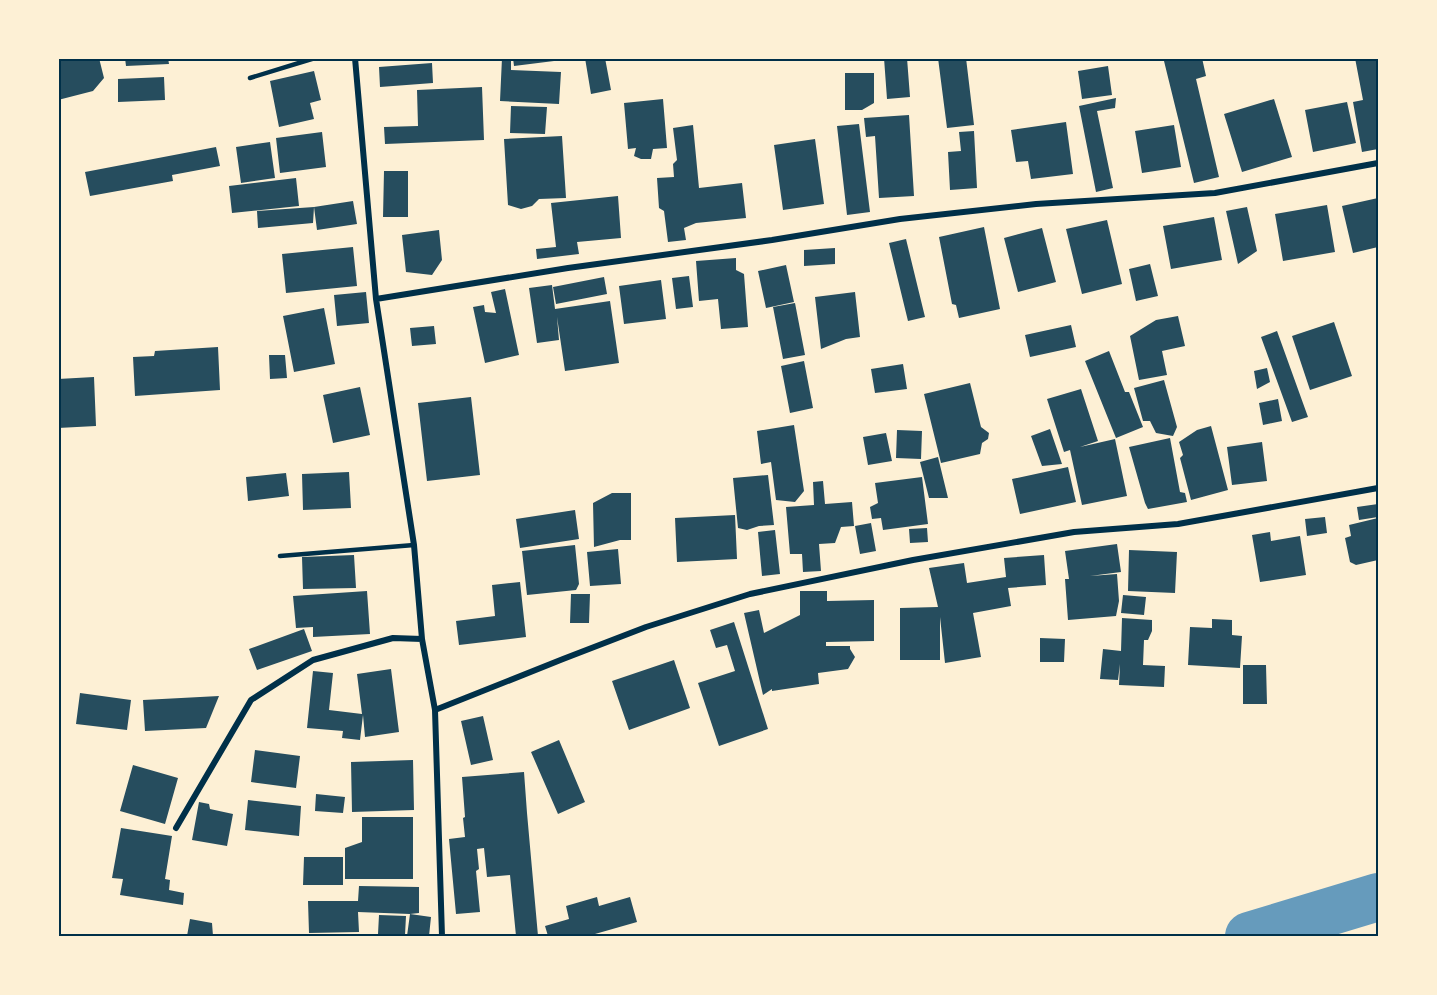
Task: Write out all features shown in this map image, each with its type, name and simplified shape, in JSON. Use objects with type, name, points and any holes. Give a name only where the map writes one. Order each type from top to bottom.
[{"type":"street","points":[[354,58],[376,299],[414,545],[422,639],[435,710],[442,936]]},
{"type":"street","points":[[376,299],[900,219],[1036,204],[1215,193],[1378,163]]},
{"type":"street","points":[[435,710],[646,627],[750,594],[913,560],[1074,532],[1178,524],[1378,488]]},
{"type":"street","points":[[176,828],[251,700],[313,660],[393,638],[422,639]]},
{"type":"lane","points":[[250,78],[315,58]]},
{"type":"lane","points":[[280,556],[414,545]]},
{"type":"building","points":[[58,58],[99,58],[104,78],[93,91],[58,100]]},
{"type":"building","points":[[125,58],[168,58],[169,64],[126,66]]},
{"type":"building","points":[[502,58],[511,58],[511,70],[561,72],[559,104],[500,101]]},
{"type":"building","points":[[513,58],[562,58],[562,60],[514,66]]},
{"type":"building","points":[[585,58],[605,58],[611,90],[591,94]]},
{"type":"building","points":[[884,58],[907,58],[910,97],[887,99]]},
{"type":"building","points":[[938,58],[966,58],[974,125],[947,128]]},
{"type":"building","points":[[1172,58],[1202,58],[1206,76],[1196,79],[1219,177],[1194,183],[1164,61]]},
{"type":"building","points":[[1355,58],[1378,58],[1378,149],[1362,152],[1353,102],[1363,100]]},
{"type":"building","points":[[432,63],[433,83],[380,87],[379,67]]},
{"type":"building","points":[[1108,66],[1112,95],[1082,99],[1078,71]]},
{"type":"building","points":[[314,71],[321,100],[310,103],[314,119],[279,127],[270,81]]},
{"type":"building","points":[[845,73],[874,73],[874,103],[862,110],[845,110]]},
{"type":"building","points":[[164,77],[165,100],[118,102],[118,79]]},
{"type":"building","points":[[482,87],[484,140],[385,144],[384,127],[418,126],[417,90]]},
{"type":"building","points":[[1116,98],[1115,108],[1097,111],[1113,188],[1096,192],[1079,106]]},
{"type":"building","points":[[663,99],[667,148],[653,149],[651,159],[634,156],[636,148],[628,149],[624,103]]},
{"type":"building","points":[[1274,99],[1292,157],[1242,172],[1224,114]]},
{"type":"building","points":[[1347,102],[1356,143],[1313,152],[1305,110]]},
{"type":"building","points":[[511,106],[547,107],[545,134],[510,133]]},
{"type":"building","points":[[909,115],[914,196],[879,198],[875,136],[866,137],[864,118]]},
{"type":"building","points":[[1066,122],[1073,174],[1031,179],[1028,161],[1016,162],[1011,130]]},
{"type":"building","points":[[859,124],[870,212],[847,215],[837,126]]},
{"type":"building","points":[[693,125],[699,188],[742,183],[746,218],[696,223],[684,228],[686,240],[668,242],[664,211],[659,208],[657,178],[674,177],[673,164],[677,160],[673,128]]},
{"type":"building","points":[[1174,125],[1181,167],[1142,173],[1135,131]]},
{"type":"building","points":[[974,131],[977,188],[950,190],[948,152],[961,151],[959,132]]},
{"type":"building","points":[[322,132],[326,167],[280,173],[276,138]]},
{"type":"building","points":[[562,136],[566,198],[539,199],[532,206],[521,209],[508,205],[504,139]]},
{"type":"building","points":[[815,139],[824,204],[783,210],[774,145]]},
{"type":"building","points":[[270,142],[275,178],[241,183],[236,147]]},
{"type":"building","points":[[216,147],[220,166],[172,175],[173,181],[90,196],[85,172]]},
{"type":"building","points":[[384,171],[408,171],[408,217],[383,217]]},
{"type":"building","points":[[296,178],[299,206],[232,213],[229,186]]},
{"type":"building","points":[[618,196],[621,238],[577,242],[579,254],[537,259],[536,249],[556,247],[551,203]]},
{"type":"building","points":[[1378,198],[1378,247],[1353,253],[1342,206]]},
{"type":"building","points":[[353,201],[357,224],[317,230],[314,207]]},
{"type":"building","points":[[1327,205],[1335,252],[1283,261],[1275,214]]},
{"type":"building","points":[[314,207],[313,223],[258,228],[257,211]]},
{"type":"building","points":[[1247,207],[1257,251],[1238,264],[1226,211]]},
{"type":"building","points":[[1214,217],[1222,260],[1171,269],[1163,226]]},
{"type":"building","points":[[1107,220],[1122,284],[1082,294],[1066,229]]},
{"type":"building","points":[[984,227],[1000,309],[959,318],[956,305],[952,304],[939,237]]},
{"type":"building","points":[[1042,228],[1056,282],[1018,292],[1004,238]]},
{"type":"building","points":[[439,230],[442,260],[432,275],[406,272],[402,235]]},
{"type":"building","points":[[906,239],[925,317],[908,321],[889,243]]},
{"type":"building","points":[[353,247],[357,286],[286,293],[282,254]]},
{"type":"building","points":[[835,248],[835,264],[804,266],[804,250]]},
{"type":"building","points":[[736,258],[736,270],[744,274],[748,327],[721,329],[718,299],[699,301],[696,261]]},
{"type":"building","points":[[1150,264],[1158,296],[1136,301],[1129,269]]},
{"type":"building","points":[[786,265],[794,302],[766,308],[758,271]]},
{"type":"building","points":[[689,276],[693,307],[676,309],[672,278]]},
{"type":"building","points":[[604,277],[607,294],[556,304],[553,287]]},
{"type":"building","points":[[661,280],[666,319],[624,324],[619,286]]},
{"type":"building","points":[[552,285],[555,309],[610,301],[619,363],[565,371],[557,317],[559,340],[537,343],[529,288]]},
{"type":"building","points":[[505,289],[519,355],[485,363],[473,307],[484,305],[485,312],[496,313],[491,292]]},
{"type":"building","points":[[366,292],[369,323],[337,326],[334,295]]},
{"type":"building","points":[[855,292],[860,337],[846,339],[821,349],[815,297]]},
{"type":"building","points":[[795,303],[805,355],[783,359],[773,307]]},
{"type":"building","points":[[324,308],[335,364],[294,372],[283,316]]},
{"type":"building","points":[[1178,316],[1185,346],[1162,351],[1167,375],[1139,380],[1130,336],[1156,320]]},
{"type":"building","points":[[1334,322],[1352,376],[1310,390],[1292,336]]},
{"type":"building","points":[[1071,325],[1076,347],[1030,357],[1025,335]]},
{"type":"building","points":[[434,326],[436,344],[412,346],[410,328]]},
{"type":"building","points":[[1277,331],[1308,417],[1292,422],[1261,337]]},
{"type":"building","points":[[218,347],[220,390],[135,396],[133,357],[154,356],[155,351]]},
{"type":"building","points":[[1109,351],[1125,392],[1129,392],[1143,427],[1116,438],[1085,361]]},
{"type":"building","points":[[269,355],[285,355],[287,378],[270,379]]},
{"type":"building","points":[[804,361],[813,408],[790,413],[781,366]]},
{"type":"building","points":[[903,364],[907,389],[875,393],[871,369]]},
{"type":"building","points":[[1267,368],[1270,382],[1257,389],[1254,371]]},
{"type":"building","points":[[94,377],[96,426],[58,428],[58,379]]},
{"type":"building","points":[[1164,380],[1177,427],[1173,436],[1156,433],[1150,421],[1143,421],[1134,388]]},
{"type":"building","points":[[970,383],[981,427],[989,433],[988,439],[982,443],[980,454],[941,463],[924,394]]},
{"type":"building","points":[[360,387],[370,435],[333,443],[323,395]]},
{"type":"building","points":[[1081,389],[1098,441],[1080,447],[1115,439],[1127,496],[1082,505],[1070,450],[1064,452],[1047,399]]},
{"type":"building","points":[[471,397],[480,475],[427,481],[418,403]]},
{"type":"building","points":[[1278,399],[1282,421],[1263,425],[1259,403]]},
{"type":"building","points":[[794,425],[804,491],[795,502],[776,500],[771,462],[761,464],[757,431]]},
{"type":"building","points":[[1211,426],[1228,490],[1191,500],[1180,458],[1183,455],[1179,442],[1197,430]]},
{"type":"building","points":[[1050,429],[1062,464],[1042,466],[1031,436]]},
{"type":"building","points":[[897,430],[922,431],[921,459],[896,458]]},
{"type":"building","points":[[886,433],[892,461],[868,465],[863,437]]},
{"type":"building","points":[[1170,438],[1180,492],[1185,493],[1187,502],[1148,509],[1129,447]]},
{"type":"building","points":[[1262,442],[1267,481],[1232,485],[1227,447]]},
{"type":"building","points":[[938,457],[948,498],[929,498],[920,462]]},
{"type":"building","points":[[1068,467],[1076,502],[1020,514],[1012,479]]},
{"type":"building","points":[[349,472],[351,508],[303,510],[302,474]]},
{"type":"building","points":[[286,473],[289,496],[248,501],[246,477]]},
{"type":"building","points":[[768,475],[774,525],[747,530],[738,528],[733,478]]},
{"type":"building","points":[[922,477],[928,524],[883,530],[881,518],[872,519],[870,507],[878,503],[875,483]]},
{"type":"building","points":[[823,481],[825,504],[852,502],[854,526],[841,527],[835,543],[819,544],[821,571],[803,572],[802,554],[790,554],[786,507],[814,505],[813,482]]},
{"type":"building","points":[[612,493],[631,493],[631,540],[620,540],[594,547],[593,503]]},
{"type":"building","points":[[1378,504],[1378,517],[1359,520],[1357,507]]},
{"type":"building","points":[[575,510],[579,539],[520,548],[516,519]]},
{"type":"building","points":[[735,515],[737,559],[677,562],[675,518]]},
{"type":"building","points":[[1325,517],[1327,533],[1307,536],[1305,519]]},
{"type":"building","points":[[1378,518],[1378,560],[1356,565],[1350,562],[1345,538],[1351,536],[1349,525]]},
{"type":"building","points":[[871,523],[876,551],[860,554],[855,526]]},
{"type":"building","points":[[927,528],[928,542],[910,543],[909,529]]},
{"type":"building","points":[[775,530],[780,574],[762,576],[758,532]]},
{"type":"building","points":[[1270,532],[1271,541],[1300,536],[1306,575],[1260,582],[1252,535]]},
{"type":"building","points":[[1117,544],[1121,572],[1090,576],[1117,574],[1119,601],[1116,616],[1068,620],[1065,579],[1069,579],[1065,551]]},
{"type":"building","points":[[575,545],[579,584],[576,590],[527,595],[522,551]]},
{"type":"building","points":[[618,549],[621,584],[590,586],[587,552]]},
{"type":"building","points":[[1129,550],[1177,552],[1175,593],[1128,591]]},
{"type":"building","points":[[354,555],[356,588],[303,589],[302,557]]},
{"type":"building","points":[[1044,555],[1046,585],[1008,588],[1011,606],[973,613],[981,657],[945,663],[940,617],[940,660],[900,660],[900,608],[938,607],[929,568],[964,563],[967,583],[1006,577],[1004,558]]},
{"type":"building","points":[[520,582],[526,637],[459,645],[456,621],[495,616],[492,585]]},
{"type":"building","points":[[367,591],[370,634],[313,637],[313,627],[296,628],[293,596]]},
{"type":"building","points":[[800,591],[827,591],[827,601],[874,600],[874,641],[826,642],[826,646],[850,646],[855,657],[848,669],[818,673],[819,684],[772,691],[772,689],[763,695],[744,613],[759,610],[764,633],[800,615]]},
{"type":"building","points":[[571,594],[590,594],[589,623],[570,623]]},
{"type":"building","points":[[1123,595],[1146,597],[1144,615],[1121,613]]},
{"type":"building","points":[[1122,618],[1152,620],[1152,631],[1148,640],[1144,640],[1143,665],[1165,666],[1164,687],[1119,685],[1120,664],[1118,680],[1100,679],[1103,649],[1121,651]]},
{"type":"building","points":[[1212,619],[1232,620],[1232,635],[1242,636],[1240,668],[1188,665],[1190,627],[1212,628]]},
{"type":"building","points":[[734,622],[768,729],[719,746],[698,683],[735,671],[727,645],[716,648],[710,630]]},
{"type":"building","points":[[304,629],[312,651],[257,670],[249,649]]},
{"type":"building","points":[[1040,638],[1065,639],[1064,662],[1040,662]]},
{"type":"building","points":[[674,660],[690,708],[629,730],[612,681]]},
{"type":"building","points":[[1243,665],[1266,665],[1267,704],[1243,704]]},
{"type":"building","points":[[391,669],[399,732],[365,737],[363,715],[360,740],[342,738],[343,731],[307,728],[313,671],[333,673],[329,710],[362,714],[357,674]]},
{"type":"building","points":[[80,693],[131,700],[127,730],[76,724]]},
{"type":"building","points":[[219,696],[206,728],[145,731],[143,700]]},
{"type":"building","points":[[483,716],[493,760],[471,765],[461,721]]},
{"type":"building","points":[[559,740],[585,802],[558,814],[531,752]]},
{"type":"building","points":[[255,750],[300,756],[296,788],[251,782]]},
{"type":"building","points":[[413,760],[414,810],[352,812],[351,762]]},
{"type":"building","points":[[133,765],[178,778],[165,824],[120,811]]},
{"type":"building","points":[[524,772],[538,936],[516,936],[510,875],[487,877],[484,848],[477,849],[479,869],[476,871],[480,912],[456,914],[449,839],[465,837],[462,777]]},
{"type":"building","points":[[316,794],[345,797],[343,813],[315,811]]},
{"type":"building","points":[[248,800],[301,806],[299,836],[245,830]]},
{"type":"building","points":[[199,802],[209,804],[210,809],[233,814],[227,846],[192,840]]},
{"type":"building","points":[[362,817],[413,817],[413,879],[345,879],[345,848],[362,842]]},
{"type":"building","points":[[121,828],[172,836],[165,879],[170,880],[169,890],[184,893],[183,905],[120,895],[123,879],[112,878]]},
{"type":"building","points":[[304,857],[343,857],[343,885],[303,885]]},
{"type":"building","points":[[359,886],[419,887],[419,913],[358,912],[359,932],[309,933],[308,901],[358,901]]},
{"type":"building","points":[[597,897],[599,906],[630,897],[637,922],[588,936],[548,936],[545,926],[569,919],[566,906]]},
{"type":"building","points":[[410,914],[431,917],[429,936],[407,936]]},
{"type":"building","points":[[379,915],[406,916],[405,935],[378,934]]},
{"type":"building","points":[[190,919],[212,923],[213,936],[187,936]]},
{"type":"waterway","points":[[1249,936],[1378,897]]}]
